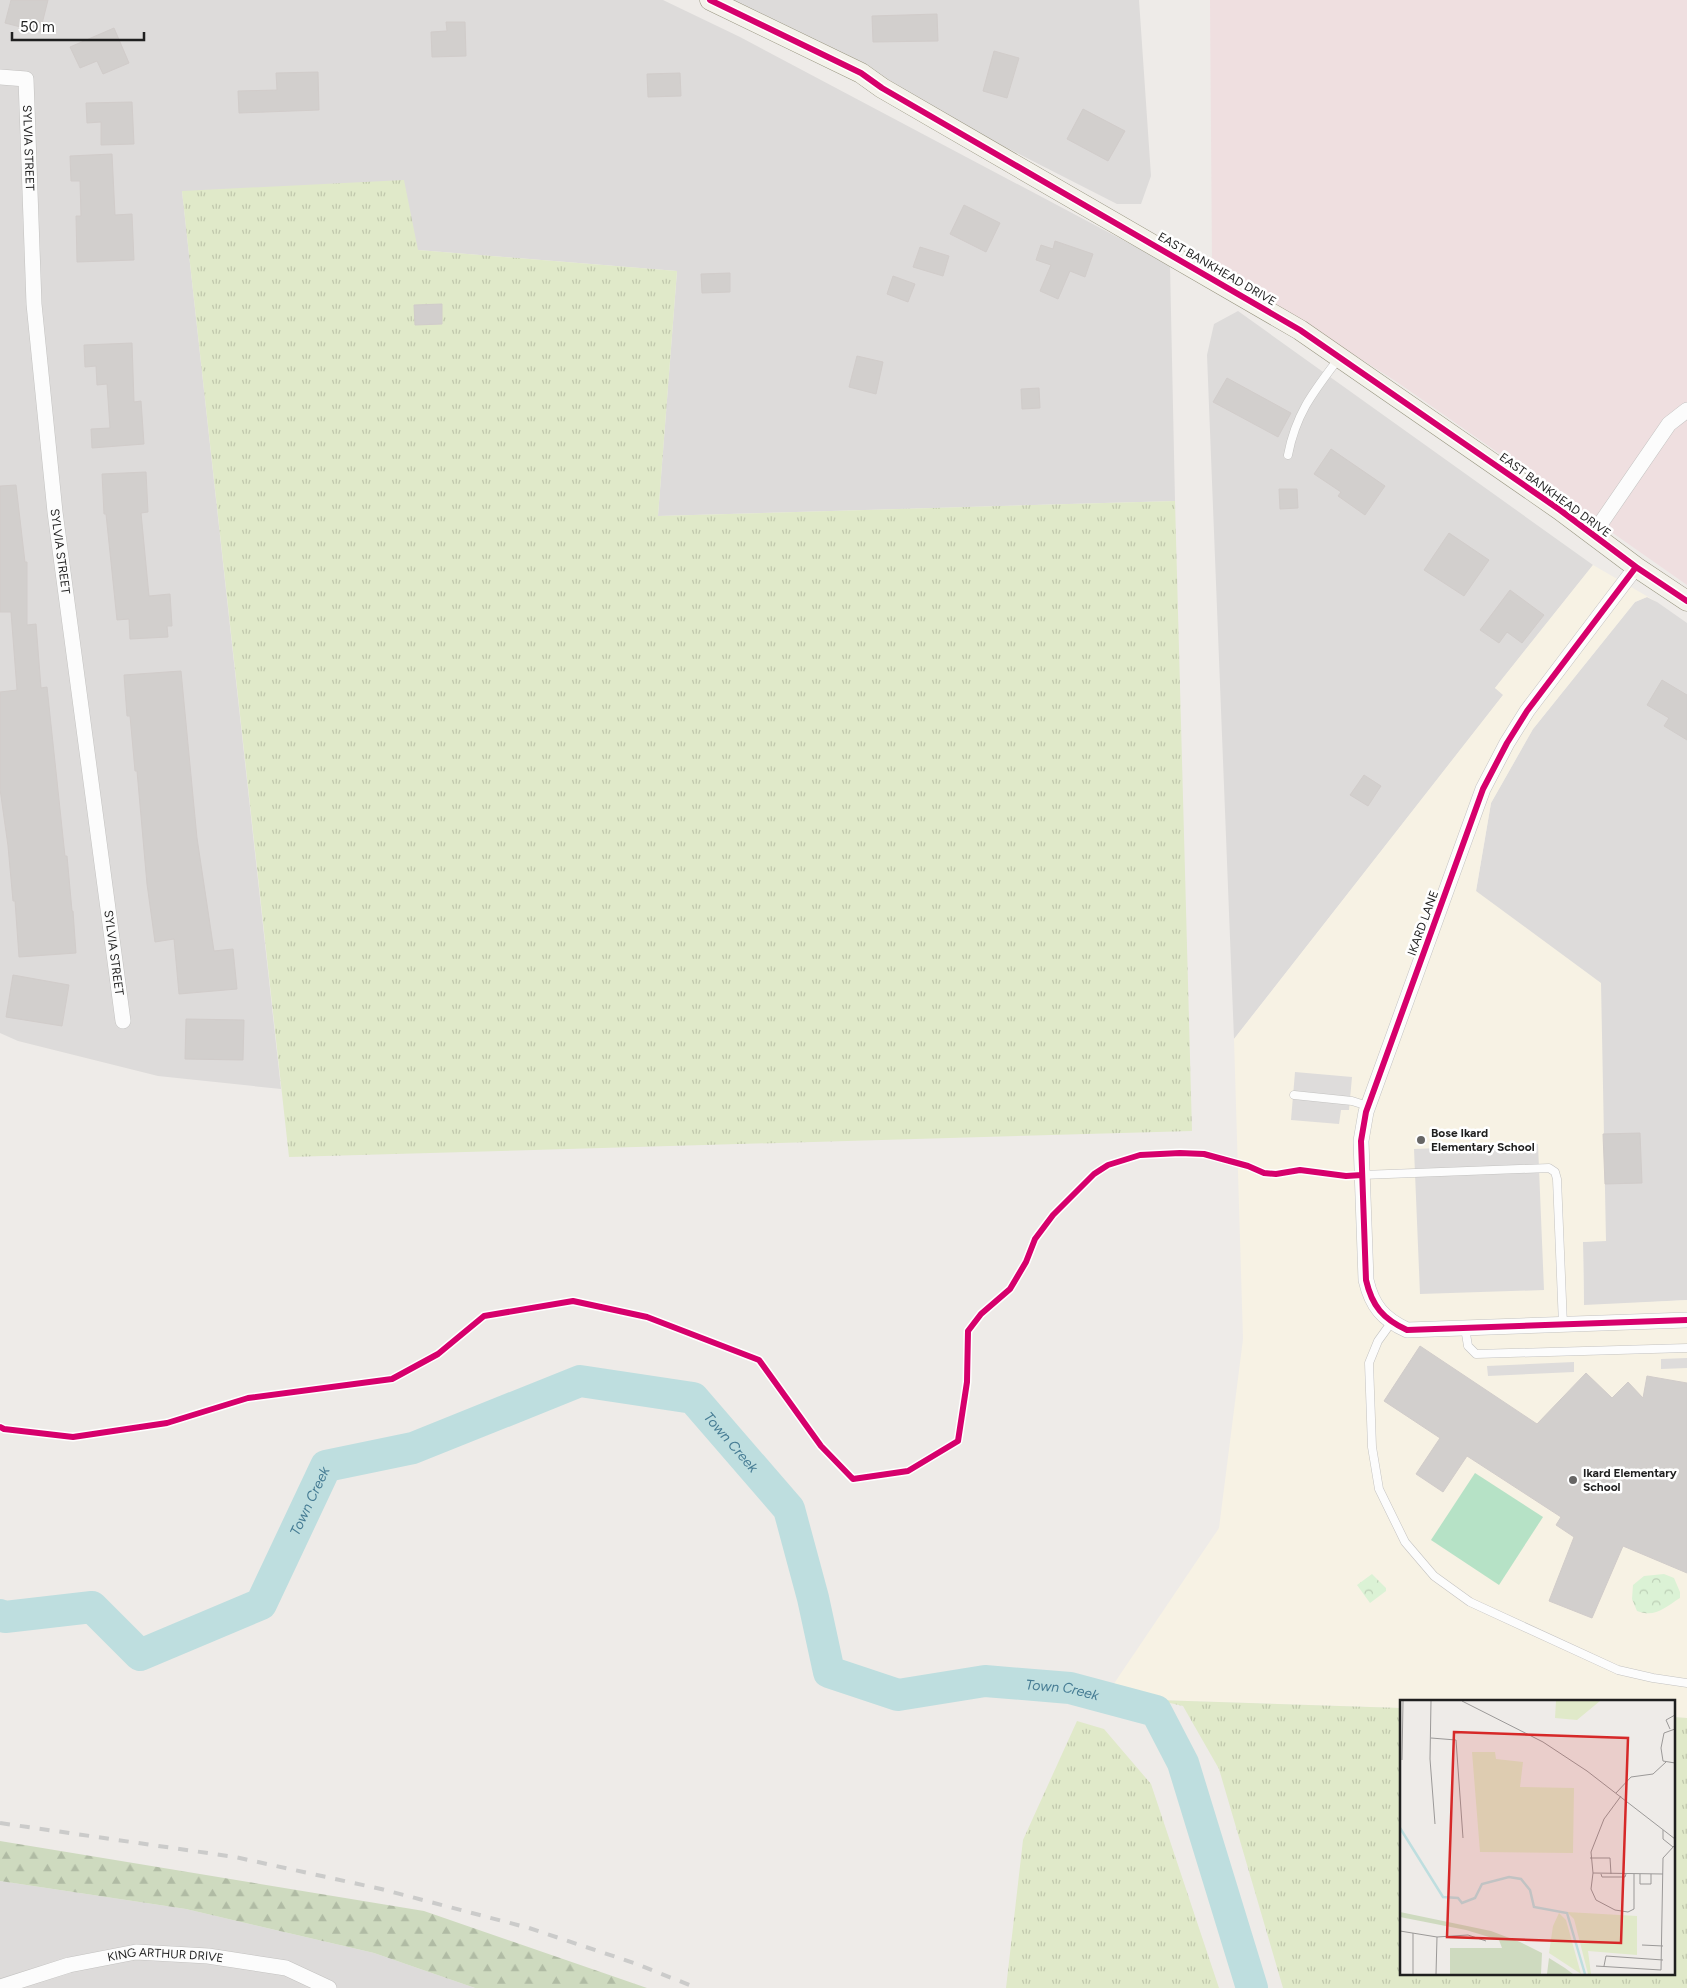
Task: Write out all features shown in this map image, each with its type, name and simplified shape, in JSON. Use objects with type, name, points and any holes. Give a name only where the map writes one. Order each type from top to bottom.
[{"type":"street","name":"EAST BANKHEAD DRIVE","points":[[710,0],[861,73],[891,93],[1300,330],[1560,510],[1592,536],[1687,601]]},
{"type":"street","name":"SYLVIA STREET","points":[[0,77],[26,79],[34,304],[55,512],[123,1021]]},
{"type":"street","points":[[1592,536],[1669,424],[1687,410]]},
{"type":"street","name":"IKARD LANE","points":[[1391,1323],[1370,1296],[1366,1280],[1361,1141],[1368,1106],[1483,789],[1507,743],[1527,711],[1636,567]]},
{"type":"street","points":[[1391,1323],[1408,1330],[1687,1320]]},
{"type":"street","name":"KING ARTHUR DRIVE","points":[[0,1986],[70,1965],[136,1952],[208,1956],[286,1968],[329,1988]]},
{"type":"lane","points":[[1288,455],[1292,434],[1304,405],[1339,358]]},
{"type":"lane","points":[[1294,1096],[1352,1101],[1368,1106]]},
{"type":"lane","points":[[1362,1176],[1549,1168],[1555,1172],[1557,1179],[1563,1325]]},
{"type":"lane","points":[[1391,1323],[1378,1341],[1369,1363],[1372,1447],[1379,1489],[1405,1542],[1434,1576],[1470,1602],[1618,1670],[1687,1683]]},
{"type":"lane","points":[[1465,1328],[1468,1346],[1476,1354],[1687,1348]]},
{"type":"shaded area","points":[[0,0],[663,0],[740,37],[1170,265],[1175,501],[658,516],[677,271],[418,250],[182,191],[281,1089],[158,1076],[18,1041],[0,1033]]},
{"type":"shaded area","points":[[717,0],[1139,0],[1151,176],[1141,204],[1117,204]]},
{"type":"shaded area","points":[[1210,0],[1687,0],[1687,585],[1397,382],[1212,265]]},
{"type":"shaded area","points":[[1238,311],[1593,565],[1495,688],[1504,694],[1234,1039],[1207,355],[1214,324]]},
{"type":"shaded area","name":"Bose Ikard Elementary School","points":[[1593,565],[1657,602],[1647,597],[1635,602],[1533,729],[1491,803],[1476,891],[1601,983],[1606,1241],[1583,1242],[1584,1305],[1687,1300],[1687,1718],[1674,1717],[1674,1700],[1400,1700],[1400,1708],[1157,1700],[1111,1688],[1219,1528],[1243,1339],[1234,1039],[1503,695],[1495,688]]},
{"type":"shaded area","points":[[1647,597],[1687,623],[1687,1300],[1584,1306],[1583,1242],[1606,1240],[1476,891],[1491,803],[1533,729],[1635,602]]},
{"type":"shaded area","points":[[1295,1072],[1352,1077],[1349,1110],[1341,1110],[1339,1124],[1291,1120]]},
{"type":"shaded area","points":[[1538,1144],[1544,1290],[1420,1294],[1414,1149]]},
{"type":"shaded area","points":[[1687,1358],[1687,1368],[1661,1369],[1661,1359]]},
{"type":"shaded area","points":[[1574,1362],[1574,1372],[1488,1376],[1487,1366]]},
{"type":"shaded area","points":[[0,1881],[186,1909],[374,1953],[475,1988],[0,1988]]},
{"type":"green space","points":[[404,180],[418,250],[677,271],[658,516],[1175,501],[1192,1131],[289,1157],[182,191]]},
{"type":"green space","points":[[1475,1473],[1543,1517],[1499,1585],[1431,1540]]},
{"type":"green space","points":[[1372,1574],[1386,1588],[1386,1591],[1370,1603],[1357,1585]]},
{"type":"green space","points":[[1664,1574],[1674,1578],[1680,1592],[1680,1598],[1654,1613],[1637,1611],[1632,1599],[1633,1585],[1644,1576]]},
{"type":"green space","points":[[1157,1700],[1400,1708],[1400,1976],[1674,1976],[1674,1717],[1687,1718],[1687,1988],[1283,1988],[1219,1769],[1183,1706]]},
{"type":"green space","points":[[1077,1721],[1104,1729],[1151,1784],[1219,1988],[1006,1988],[1023,1840]]},
{"type":"green space","points":[[0,1841],[424,1911],[647,1988],[475,1988],[374,1953],[186,1909],[0,1881]]},
{"type":"building","points":[[11,0],[48,0],[40,32],[5,23]]},
{"type":"building","points":[[937,14],[938,41],[873,42],[872,16]]},
{"type":"building","points":[[446,22],[465,22],[466,56],[432,57],[431,32],[447,31]]},
{"type":"building","points":[[114,28],[129,63],[103,74],[97,61],[80,68],[70,47]]},
{"type":"building","points":[[994,51],[1019,58],[1007,98],[983,91]]},
{"type":"building","points":[[318,72],[319,110],[239,113],[238,91],[277,90],[276,73]]},
{"type":"building","points":[[680,73],[681,96],[648,97],[647,74]]},
{"type":"building","points":[[132,102],[134,144],[101,145],[101,122],[87,123],[86,103]]},
{"type":"building","points":[[1083,109],[1125,131],[1108,161],[1067,139]]},
{"type":"building","points":[[112,154],[115,215],[132,214],[134,260],[77,262],[76,216],[81,216],[80,181],[71,181],[70,156]]},
{"type":"building","points":[[964,205],[1000,223],[986,252],[950,234]]},
{"type":"building","points":[[1055,241],[1093,254],[1085,277],[1070,271],[1058,299],[1040,291],[1051,265],[1036,260],[1041,245],[1053,249]]},
{"type":"building","points":[[920,247],[949,256],[943,276],[913,267]]},
{"type":"building","points":[[730,273],[730,292],[702,293],[701,274]]},
{"type":"building","points":[[893,276],[915,284],[908,302],[887,294]]},
{"type":"building","points":[[442,304],[442,324],[415,325],[414,305]]},
{"type":"building","points":[[132,343],[134,402],[141,401],[144,444],[92,448],[91,429],[110,428],[107,384],[97,385],[96,366],[85,367],[84,345]]},
{"type":"building","points":[[857,356],[883,362],[876,394],[849,387]]},
{"type":"building","points":[[1227,378],[1291,413],[1278,437],[1213,402]]},
{"type":"building","points":[[1039,388],[1040,408],[1022,409],[1021,389]]},
{"type":"building","points":[[1331,449],[1385,486],[1365,515],[1338,496],[1341,492],[1314,474]]},
{"type":"building","points":[[146,472],[148,512],[141,513],[149,596],[170,594],[172,626],[167,626],[168,637],[130,639],[129,619],[117,620],[106,514],[104,514],[102,474]]},
{"type":"building","points":[[16,485],[25,562],[27,562],[27,625],[36,624],[41,688],[47,687],[65,856],[67,856],[73,911],[76,953],[19,957],[15,901],[13,901],[0,789],[0,692],[17,690],[11,612],[0,612],[0,486]]},
{"type":"building","points":[[1279,489],[1297,489],[1298,508],[1280,509]]},
{"type":"building","points":[[1449,533],[1489,560],[1464,596],[1424,570]]},
{"type":"building","points":[[1510,590],[1544,615],[1522,643],[1507,632],[1499,643],[1480,630]]},
{"type":"building","points":[[181,671],[197,838],[214,951],[233,949],[237,989],[179,994],[174,939],[155,942],[147,884],[137,771],[135,771],[130,716],[127,716],[124,675]]},
{"type":"building","points":[[1662,680],[1687,695],[1687,740],[1664,726],[1669,718],[1647,705]]},
{"type":"building","points":[[1364,775],[1381,786],[1368,806],[1350,795]]},
{"type":"building","points":[[13,975],[69,985],[62,1026],[6,1017]]},
{"type":"building","points":[[186,1019],[244,1020],[243,1060],[185,1059]]},
{"type":"building","points":[[1640,1133],[1642,1183],[1605,1184],[1603,1134]]},
{"type":"building","name":"Ikard Elementary School","points":[[1420,1346],[1537,1424],[1586,1373],[1612,1398],[1628,1382],[1643,1398],[1647,1376],[1687,1383],[1687,1573],[1623,1546],[1592,1618],[1549,1601],[1574,1537],[1556,1525],[1561,1517],[1467,1456],[1443,1492],[1416,1474],[1440,1438],[1384,1401]]},
{"type":"waterway","name":"Town Creek","points":[[0,1615],[5,1617],[92,1607],[140,1655],[261,1604],[326,1466],[413,1448],[580,1381],[693,1398],[789,1509],[813,1598],[829,1672],[898,1695],[985,1681],[1070,1688],[1156,1711],[1183,1763],[1252,1988]]},
{"type":"railway","points":[[0,1823],[235,1857],[381,1889],[529,1928],[634,1963],[697,1988]]},
{"type":"cycle path","points":[[710,0],[861,73],[882,88],[1300,330],[1560,510],[1636,567],[1687,601]]},
{"type":"cycle path","points":[[1636,567],[1527,711],[1507,743],[1483,789],[1366,1112],[1361,1141],[1366,1280],[1368,1289],[1380,1311],[1391,1321],[1407,1330],[1687,1320]]},
{"type":"cycle path","points":[[0,1427],[73,1437],[167,1423],[248,1398],[392,1379],[438,1354],[484,1316],[573,1301],[647,1317],[759,1360],[821,1446],[853,1479],[908,1471],[958,1441],[967,1382],[968,1331],[981,1314],[1010,1289],[1026,1262],[1035,1239],[1053,1215],[1094,1174],[1108,1165],[1140,1155],[1180,1153],[1204,1154],[1248,1166],[1264,1173],[1276,1174],[1300,1170],[1346,1176],[1362,1175]]},
{"type":"place","name":"Bose Ikard Elementary School","points":[[1421,1140]]},
{"type":"place","name":"Ikard Elementary School","points":[[1573,1480]]}]
